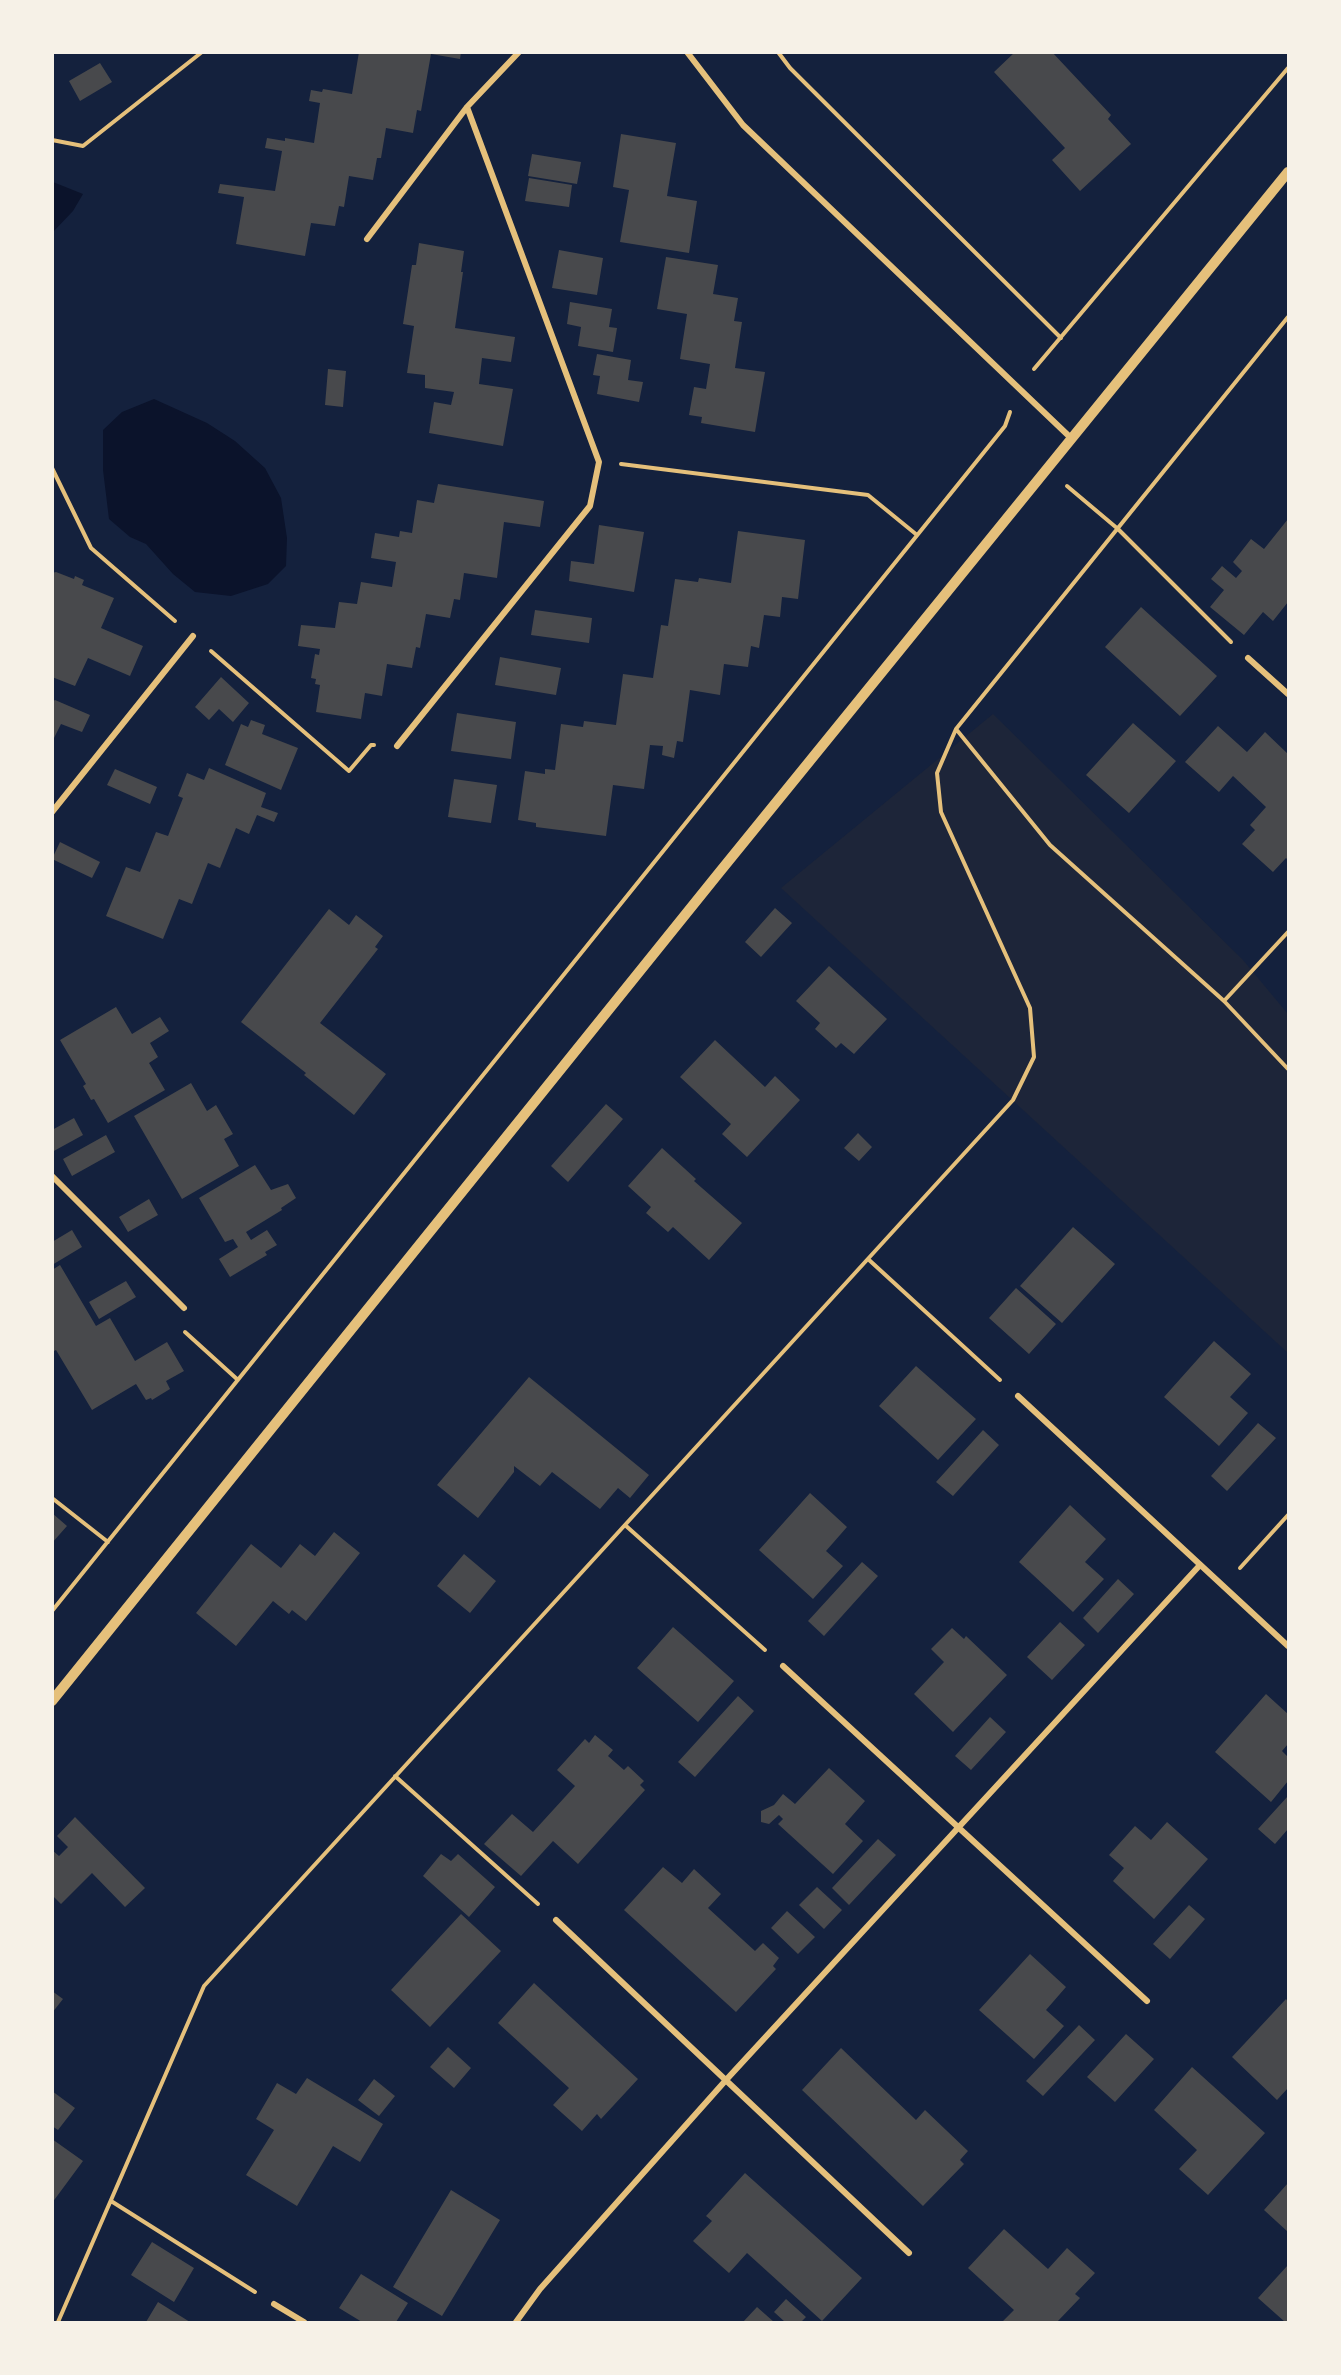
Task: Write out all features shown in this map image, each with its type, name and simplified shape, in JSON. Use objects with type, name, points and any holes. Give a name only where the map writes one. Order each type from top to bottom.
[{"type":"street","points":[[367,239],[467,107],[519,52]]},
{"type":"street","points":[[687,52],[742,125],[1072,439]]},
{"type":"street","points":[[397,746],[590,506],[599,462],[467,107]]},
{"type":"street","points":[[52,1701],[718,874],[1288,172]]},
{"type":"street","points":[[52,812],[193,636]]},
{"type":"street","points":[[1248,658],[1288,694]]},
{"type":"street","points":[[52,1176],[184,1308]]},
{"type":"street","points":[[1018,1396],[1288,1646]]},
{"type":"street","points":[[516,2322],[540,2289],[726,2080],[1200,1565]]},
{"type":"street","points":[[783,1666],[1147,2001]]},
{"type":"street","points":[[556,1920],[909,2253]]},
{"type":"street","points":[[274,2304],[304,2322]]},
{"type":"path","points":[[52,140],[83,146],[202,52]]},
{"type":"path","points":[[778,52],[790,68],[1061,338]]},
{"type":"path","points":[[52,1611],[1005,426],[1018,387],[1288,68]]},
{"type":"path","points":[[58,2322],[204,1986],[1013,1100],[1034,1057],[1030,1008],[941,812],[937,773],[956,729],[1288,317]]},
{"type":"path","points":[[599,462],[868,495],[917,535]]},
{"type":"path","points":[[1048,470],[1118,530],[1248,658]]},
{"type":"path","points":[[956,729],[1050,845],[1224,1001],[1288,1069]]},
{"type":"path","points":[[350,771],[371,745],[397,746]]},
{"type":"path","points":[[1224,1001],[1288,932]]},
{"type":"path","points":[[868,1259],[1018,1396]]},
{"type":"path","points":[[184,1308],[186,1332],[238,1380]]},
{"type":"path","points":[[52,1498],[108,1542]]},
{"type":"path","points":[[1223,1586],[1288,1515]]},
{"type":"path","points":[[625,1525],[783,1666]]},
{"type":"path","points":[[395,1776],[556,1920]]},
{"type":"path","points":[[111,2201],[274,2304]]},
{"type":"shaded area","points":[[53,182],[83,194],[73,211],[53,232]]},
{"type":"shaded area","points":[[154,399],[207,423],[235,441],[265,468],[281,498],[287,538],[286,566],[268,584],[231,596],[195,592],[173,574],[146,544],[130,537],[109,519],[103,470],[103,430],[122,412]]},
{"type":"shaded area","points":[[993,714],[1243,960],[1288,1014],[1288,1353],[781,888]]},
{"type":"building","points":[[359,52],[461,52],[460,59],[431,54],[421,111],[417,110],[413,133],[386,128],[381,158],[377,158],[373,180],[349,176],[344,207],[339,206],[335,226],[311,223],[305,256],[236,244],[244,197],[218,193],[220,184],[275,191],[282,151],[265,148],[267,138],[285,141],[285,138],[314,143],[320,103],[309,101],[311,90],[322,92],[323,89],[352,94]]},
{"type":"building","points":[[1015,52],[1052,52],[1111,115],[1108,119],[1131,144],[1080,191],[1052,160],[1065,148],[994,72]]},
{"type":"building","points":[[100,63],[112,82],[80,101],[69,81]]},
{"type":"building","points":[[621,134],[676,143],[667,196],[697,201],[689,253],[620,242],[629,190],[613,187]]},
{"type":"building","points":[[532,154],[581,162],[577,184],[528,176]]},
{"type":"building","points":[[529,178],[572,185],[569,207],[525,201]]},
{"type":"building","points":[[419,243],[464,251],[455,328],[515,337],[511,362],[482,358],[479,384],[513,389],[503,446],[429,433],[434,402],[451,405],[454,392],[425,388],[425,375],[407,373],[414,326],[403,324],[412,265],[416,265]]},
{"type":"building","points":[[559,250],[603,258],[597,295],[552,288]]},
{"type":"building","points":[[666,257],[718,265],[713,294],[738,298],[734,321],[742,322],[735,368],[765,372],[755,432],[701,423],[702,417],[689,415],[694,387],[706,389],[710,364],[680,359],[687,314],[657,309]]},
{"type":"building","points":[[570,302],[612,309],[609,327],[617,328],[613,352],[578,346],[581,327],[567,324]]},
{"type":"building","points":[[597,354],[631,360],[628,380],[643,382],[639,402],[597,394],[600,376],[593,375]]},
{"type":"building","points":[[328,369],[346,371],[343,407],[325,405]]},
{"type":"building","points":[[438,484],[544,501],[540,527],[504,522],[497,578],[464,573],[460,600],[454,599],[450,618],[426,614],[420,648],[416,647],[412,668],[387,664],[382,696],[365,693],[361,719],[316,712],[320,685],[315,684],[316,679],[311,678],[315,654],[319,655],[320,649],[298,646],[301,625],[335,628],[339,602],[357,604],[361,582],[392,587],[396,562],[371,558],[375,533],[399,537],[400,531],[412,533],[417,500],[434,503]]},
{"type":"building","points":[[1288,519],[1288,602],[1273,621],[1263,612],[1244,635],[1210,607],[1224,590],[1211,579],[1222,566],[1236,578],[1242,571],[1233,562],[1251,539],[1264,549]]},
{"type":"building","points":[[599,525],[644,532],[634,592],[569,581],[571,561],[594,564]]},
{"type":"building","points":[[738,531],[805,540],[798,599],[782,597],[780,617],[764,615],[759,648],[751,646],[748,667],[724,664],[720,695],[690,690],[683,742],[677,741],[674,758],[662,755],[663,746],[650,745],[644,789],[613,785],[606,836],[536,827],[536,823],[518,820],[525,771],[545,774],[545,769],[555,770],[561,724],[583,727],[584,721],[616,725],[623,674],[653,678],[661,625],[668,626],[675,579],[698,582],[699,578],[731,583]]},
{"type":"building","points":[[56,572],[84,580],[82,585],[114,598],[101,628],[143,646],[130,676],[88,658],[75,686],[52,677],[52,573]]},
{"type":"building","points":[[1141,607],[1217,676],[1180,716],[1105,647]]},
{"type":"building","points":[[535,610],[592,618],[589,643],[531,635]]},
{"type":"building","points":[[500,657],[561,668],[556,695],[495,685]]},
{"type":"building","points":[[221,677],[249,703],[233,722],[219,709],[209,720],[195,707]]},
{"type":"building","points":[[55,700],[90,715],[82,732],[61,724],[52,742],[52,702]]},
{"type":"building","points":[[457,713],[516,722],[511,759],[451,751]]},
{"type":"building","points":[[251,720],[265,725],[262,734],[298,748],[281,790],[225,765],[241,724],[248,727]]},
{"type":"building","points":[[1133,723],[1176,761],[1129,813],[1086,775]]},
{"type":"building","points":[[1218,726],[1247,752],[1265,732],[1288,754],[1288,860],[1286,858],[1273,872],[1242,844],[1255,830],[1250,825],[1266,807],[1233,776],[1219,792],[1185,762]]},
{"type":"building","points":[[209,768],[266,793],[261,807],[278,813],[274,822],[257,815],[249,834],[236,828],[220,868],[208,863],[192,904],[179,899],[163,939],[106,916],[126,867],[140,872],[156,832],[168,836],[183,798],[178,796],[187,773],[204,780]]},
{"type":"building","points":[[115,769],[157,787],[150,804],[107,785]]},
{"type":"building","points":[[454,779],[497,785],[491,823],[448,817]]},
{"type":"building","points":[[60,842],[100,862],[92,878],[52,859]]},
{"type":"building","points":[[775,908],[792,923],[761,957],[745,942]]},
{"type":"building","points":[[329,909],[349,925],[356,915],[383,936],[375,947],[378,949],[320,1023],[386,1074],[354,1115],[304,1075],[306,1073],[241,1022]]},
{"type":"building","points":[[829,966],[887,1019],[854,1054],[841,1043],[836,1048],[815,1029],[820,1023],[796,1001]]},
{"type":"building","points":[[116,1007],[132,1034],[160,1017],[169,1031],[150,1043],[158,1057],[149,1063],[165,1090],[108,1123],[94,1099],[91,1100],[83,1086],[86,1084],[60,1040]]},
{"type":"building","points":[[715,1040],[765,1087],[775,1076],[800,1100],[747,1157],[722,1134],[731,1124],[680,1077]]},
{"type":"building","points":[[191,1083],[207,1111],[216,1105],[233,1134],[224,1139],[239,1166],[182,1199],[134,1116]]},
{"type":"building","points":[[606,1104],[623,1119],[568,1182],[551,1166]]},
{"type":"building","points":[[74,1118],[83,1135],[52,1152],[52,1130]]},
{"type":"building","points":[[858,1133],[872,1147],[859,1161],[844,1148]]},
{"type":"building","points":[[106,1135],[115,1152],[72,1176],[63,1159]]},
{"type":"building","points":[[662,1148],[696,1179],[694,1181],[742,1223],[709,1260],[673,1227],[668,1232],[646,1213],[651,1207],[628,1186]]},
{"type":"building","points":[[255,1165],[271,1190],[288,1184],[296,1198],[281,1208],[282,1210],[246,1232],[251,1240],[267,1230],[277,1245],[265,1252],[267,1255],[230,1277],[219,1259],[238,1247],[233,1239],[225,1242],[199,1198]]},
{"type":"building","points":[[149,1199],[158,1215],[128,1232],[119,1217]]},
{"type":"building","points":[[1073,1227],[1115,1264],[1062,1323],[1020,1286]]},
{"type":"building","points":[[72,1230],[82,1247],[52,1265],[52,1242]]},
{"type":"building","points":[[60,1265],[96,1326],[110,1318],[135,1361],[167,1342],[184,1371],[166,1381],[170,1389],[152,1400],[151,1398],[146,1400],[136,1384],[92,1410],[56,1350],[52,1352],[52,1270]]},
{"type":"building","points":[[126,1281],[136,1297],[99,1319],[89,1302]]},
{"type":"building","points":[[1016,1288],[1056,1324],[1029,1354],[989,1318]]},
{"type":"building","points":[[1214,1341],[1251,1374],[1230,1397],[1248,1413],[1219,1446],[1164,1397]]},
{"type":"building","points":[[916,1366],[976,1419],[938,1460],[879,1406]]},
{"type":"building","points":[[529,1377],[649,1475],[630,1498],[618,1488],[600,1509],[552,1472],[540,1486],[514,1466],[514,1472],[478,1518],[437,1485]]},
{"type":"building","points":[[1258,1423],[1276,1438],[1227,1491],[1211,1476]]},
{"type":"building","points":[[983,1430],[999,1445],[953,1496],[936,1482]]},
{"type":"building","points":[[810,1493],[847,1527],[826,1551],[843,1566],[813,1599],[759,1550]]},
{"type":"building","points":[[1070,1505],[1106,1539],[1085,1562],[1104,1579],[1073,1612],[1019,1562]]},
{"type":"building","points":[[52,1513],[67,1526],[52,1543]]},
{"type":"building","points":[[334,1532],[360,1553],[306,1621],[292,1610],[289,1614],[273,1601],[236,1646],[196,1613],[251,1544],[281,1568],[300,1544],[315,1556]]},
{"type":"building","points":[[464,1554],[496,1581],[470,1613],[437,1586]]},
{"type":"building","points":[[862,1562],[878,1576],[824,1636],[808,1621]]},
{"type":"building","points":[[1118,1579],[1134,1594],[1098,1633],[1083,1618]]},
{"type":"building","points":[[1060,1622],[1085,1645],[1052,1680],[1027,1657]]},
{"type":"building","points":[[673,1627],[734,1681],[698,1722],[637,1668]]},
{"type":"building","points":[[952,1628],[964,1639],[966,1636],[1007,1675],[953,1732],[914,1694],[944,1662],[931,1649]]},
{"type":"building","points":[[1266,1694],[1288,1714],[1288,1744],[1282,1751],[1288,1757],[1288,1781],[1271,1802],[1215,1752]]},
{"type":"building","points":[[738,1696],[754,1711],[695,1777],[678,1762]]},
{"type":"building","points":[[990,1717],[1006,1732],[971,1770],[955,1756]]},
{"type":"building","points":[[595,1735],[613,1750],[608,1756],[624,1770],[628,1766],[644,1781],[640,1785],[645,1790],[578,1864],[553,1841],[521,1876],[484,1844],[512,1814],[533,1832],[575,1786],[557,1770],[585,1739],[589,1743]]},
{"type":"building","points":[[829,1768],[865,1801],[845,1824],[863,1841],[833,1874],[778,1824],[783,1819],[779,1815],[769,1824],[761,1822],[761,1811],[774,1805],[783,1794],[795,1804]]},
{"type":"building","points":[[1288,1796],[1288,1829],[1275,1844],[1258,1829]]},
{"type":"building","points":[[75,1817],[145,1888],[125,1907],[92,1873],[61,1904],[52,1895],[52,1850],[59,1856],[68,1847],[57,1836]]},
{"type":"building","points":[[1167,1822],[1208,1859],[1154,1919],[1113,1881],[1124,1868],[1109,1855],[1135,1826],[1151,1840]]},
{"type":"building","points":[[878,1839],[896,1855],[849,1905],[832,1888]]},
{"type":"building","points":[[441,1854],[451,1861],[458,1854],[495,1887],[469,1917],[423,1876]]},
{"type":"building","points":[[663,1867],[682,1883],[694,1869],[721,1894],[708,1908],[755,1951],[763,1943],[779,1958],[773,1966],[776,1969],[736,2012],[624,1910]]},
{"type":"building","points":[[817,1887],[842,1910],[824,1929],[799,1905]]},
{"type":"building","points":[[1189,1905],[1205,1919],[1170,1959],[1153,1944]]},
{"type":"building","points":[[787,1911],[815,1937],[798,1954],[771,1928]]},
{"type":"building","points":[[461,1914],[501,1951],[430,2027],[391,1990]]},
{"type":"building","points":[[1030,1954],[1066,1987],[1046,2010],[1064,2026],[1034,2059],[979,2010]]},
{"type":"building","points":[[534,1983],[638,2079],[601,2119],[597,2114],[582,2131],[553,2105],[569,2088],[498,2023]]},
{"type":"building","points":[[52,1991],[63,1999],[52,2013]]},
{"type":"building","points":[[1286,1999],[1288,2002],[1288,2088],[1277,2100],[1232,2057]]},
{"type":"building","points":[[1079,2025],[1095,2040],[1043,2096],[1026,2081]]},
{"type":"building","points":[[1126,2034],[1154,2059],[1115,2102],[1087,2077]]},
{"type":"building","points":[[448,2047],[471,2068],[454,2088],[430,2067]]},
{"type":"building","points":[[841,2048],[916,2120],[925,2110],[968,2151],[960,2160],[964,2164],[923,2206],[802,2090]]},
{"type":"building","points":[[1192,2067],[1265,2133],[1208,2195],[1179,2169],[1197,2150],[1154,2110]]},
{"type":"building","points":[[307,2078],[383,2124],[360,2162],[333,2146],[297,2206],[246,2175],[274,2130],[256,2119],[277,2083],[296,2094]]},
{"type":"building","points":[[374,2079],[395,2096],[379,2116],[358,2100]]},
{"type":"building","points":[[52,2091],[75,2108],[58,2130],[52,2126]]},
{"type":"building","points":[[52,2139],[83,2161],[52,2203]]},
{"type":"building","points":[[745,2173],[862,2278],[822,2321],[747,2253],[729,2273],[693,2241],[712,2221],[706,2216]]},
{"type":"building","points":[[1288,2183],[1288,2232],[1264,2210]]},
{"type":"building","points":[[451,2190],[500,2220],[442,2316],[393,2287]]},
{"type":"building","points":[[1004,2229],[1048,2269],[1067,2248],[1095,2273],[1075,2294],[1080,2298],[1057,2322],[1002,2322],[1014,2310],[968,2268]]},
{"type":"building","points":[[152,2242],[194,2268],[174,2302],[131,2275]]},
{"type":"building","points":[[1288,2265],[1288,2322],[1285,2322],[1258,2298]]},
{"type":"building","points":[[361,2274],[408,2303],[396,2322],[362,2322],[339,2308]]},
{"type":"building","points":[[786,2299],[806,2317],[801,2322],[785,2322],[774,2312]]},
{"type":"building","points":[[158,2302],[190,2322],[146,2322]]},
{"type":"building","points":[[757,2307],[774,2322],[743,2322]]}]
